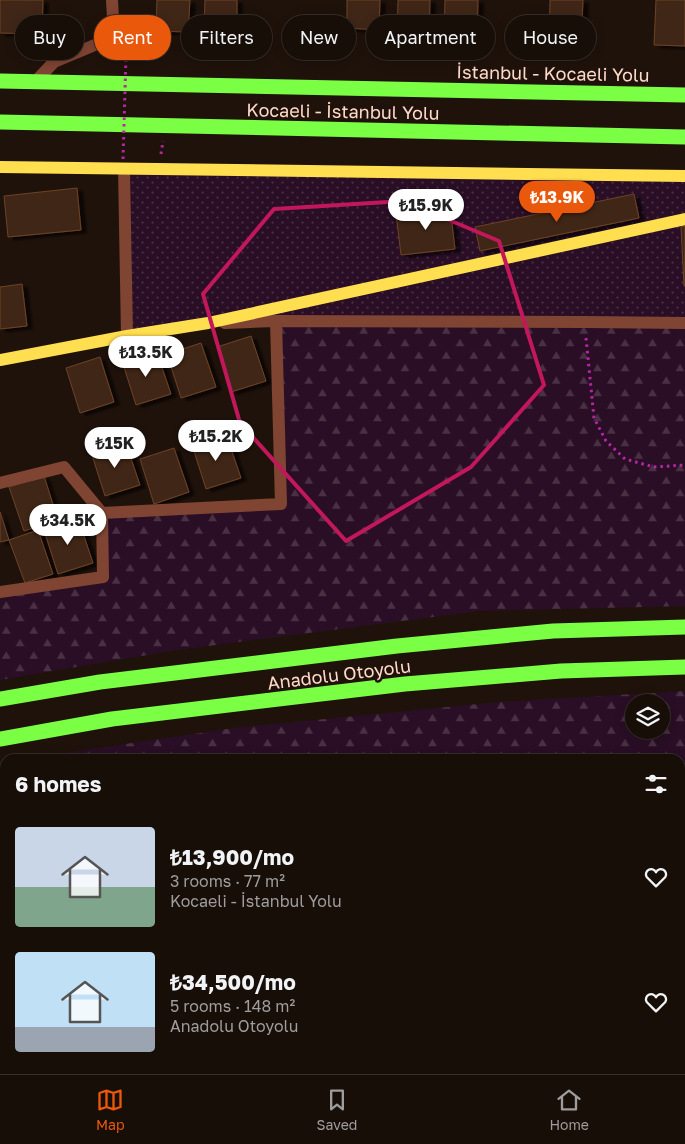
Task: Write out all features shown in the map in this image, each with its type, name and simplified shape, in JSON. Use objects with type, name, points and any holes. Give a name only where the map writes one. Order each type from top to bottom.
[{"type":"highway","name":"İstanbul - Kocaeli Yolu","points":[[0,81],[685,95]]},
{"type":"highway","name":"Kocaeli - İstanbul Yolu","points":[[0,122],[685,137]]},
{"type":"highway","name":"Anadolu Otoyolu","points":[[0,699],[100,682],[397,646],[553,631],[685,627]]},
{"type":"highway","name":"Anadolu Otoyolu","points":[[0,739],[112,719],[405,684],[561,671],[685,667]]},
{"type":"main road","points":[[0,167],[124,164],[685,176]]},
{"type":"main road","points":[[0,360],[208,323],[685,218]]},
{"type":"street","points":[[35,82],[54,62],[114,36],[112,0]]},
{"type":"street","points":[[124,164],[127,336]]},
{"type":"street","points":[[102,513],[281,504],[276,322]]},
{"type":"street","points":[[208,323],[685,323]]},
{"type":"street","points":[[0,483],[64,467],[102,513],[103,577],[0,592]]},
{"type":"path","points":[[124,164],[126,60]]},
{"type":"path","points":[[585,322],[594,418],[606,441],[625,459],[654,467],[685,466]]},
{"type":"highlighted area","points":[[404,201],[499,241],[544,385],[471,467],[346,541],[240,423],[203,294],[274,209]]},
{"type":"green space","points":[[124,169],[685,176],[685,219],[681,220],[685,323],[208,323],[127,336]]},
{"type":"green space","points":[[276,321],[685,323],[685,606],[480,611],[177,650],[0,680],[0,592],[103,577],[102,513],[281,504]]},
{"type":"green space","points":[[685,691],[685,754],[57,754],[234,728],[499,702],[625,695],[625,739],[670,739],[670,694],[634,694]]},
{"type":"building","points":[[0,0],[43,0],[43,15],[15,15],[15,33],[0,33]]},
{"type":"building","points":[[157,0],[190,0],[189,15],[181,15],[181,32],[171,31],[171,15],[157,15]]},
{"type":"building","points":[[205,0],[237,0],[237,15],[204,15]]},
{"type":"building","points":[[347,0],[380,0],[380,15],[366,15],[366,29],[356,29],[356,15],[347,15]]},
{"type":"building","points":[[398,0],[430,0],[430,15],[398,15]]},
{"type":"building","points":[[445,0],[478,0],[478,15],[445,15]]},
{"type":"building","points":[[550,0],[583,0],[582,15],[550,15]]},
{"type":"building","points":[[656,0],[685,0],[685,46],[654,45]]},
{"type":"building","points":[[77,188],[81,230],[8,237],[4,196]]},
{"type":"building","points":[[634,194],[639,218],[480,251],[475,227]]},
{"type":"building","points":[[450,207],[455,249],[401,255],[396,214]]},
{"type":"building","points":[[685,226],[685,286],[684,286],[681,227]]},
{"type":"building","points":[[22,284],[27,326],[0,329],[0,287]]},
{"type":"building","points":[[251,336],[266,381],[231,392],[217,347]]},
{"type":"building","points":[[201,343],[216,387],[181,398],[167,354]]},
{"type":"building","points":[[156,350],[171,394],[136,405],[122,361]]},
{"type":"building","points":[[100,357],[114,402],[80,413],[66,368]]},
{"type":"building","points":[[226,434],[241,478],[206,489],[192,445]]},
{"type":"building","points":[[125,441],[140,485],[105,496],[91,452]]},
{"type":"building","points":[[174,448],[189,492],[154,504],[140,459]]},
{"type":"building","points":[[44,476],[58,520],[24,531],[9,487]]},
{"type":"building","points":[[0,512],[9,540],[0,542]]},
{"type":"building","points":[[78,518],[93,563],[58,574],[44,530]]},
{"type":"building","points":[[38,530],[53,574],[25,583],[9,540]]}]
